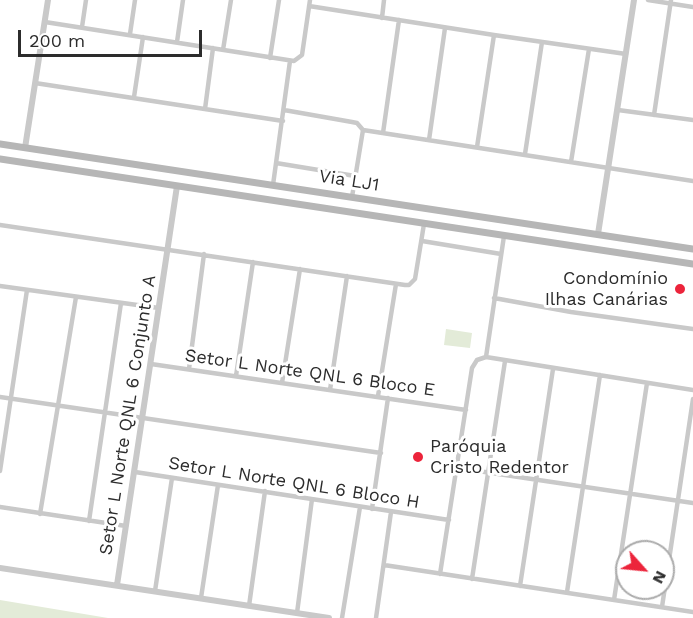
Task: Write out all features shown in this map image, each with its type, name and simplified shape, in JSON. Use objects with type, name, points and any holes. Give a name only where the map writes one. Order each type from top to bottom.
[{"type":"main road","name":"Via LJ1","points":[[0,144],[693,249]]},
{"type":"main road","points":[[80,171],[86,165],[87,158],[85,157]]},
{"type":"main road","name":"Via LJ1","points":[[0,159],[693,264]]},
{"type":"main road","points":[[99,174],[98,165],[103,159]]},
{"type":"main road","points":[[655,258],[660,250],[661,245],[659,244]]},
{"type":"main road","points":[[673,261],[671,251],[676,246]]},
{"type":"street","points":[[25,148],[48,0]]},
{"type":"street","points":[[82,27],[86,0]]},
{"type":"street","points":[[130,34],[135,0]]},
{"type":"street","points":[[177,42],[183,0]]},
{"type":"street","points":[[223,50],[231,0]]},
{"type":"street","points":[[270,58],[279,0]]},
{"type":"street","points":[[382,18],[384,0]]},
{"type":"street","points":[[598,234],[634,0]]},
{"type":"street","points":[[648,0],[693,7]]},
{"type":"street","points":[[654,115],[671,2]]},
{"type":"street","points":[[45,22],[290,61],[298,60],[302,55],[310,3],[382,18],[626,54]]},
{"type":"street","points":[[383,133],[399,20]]},
{"type":"street","points":[[429,140],[445,28]]},
{"type":"street","points":[[477,147],[494,35]]},
{"type":"street","points":[[134,97],[143,37]]},
{"type":"street","points":[[525,154],[542,42]]},
{"type":"street","points":[[204,109],[213,48]]},
{"type":"street","points":[[571,162],[589,49]]},
{"type":"street","points":[[273,185],[290,61]]},
{"type":"street","points":[[35,83],[283,121]]},
{"type":"street","points":[[284,110],[357,123],[363,130],[693,181]]},
{"type":"street","points":[[618,110],[693,120]]},
{"type":"street","points":[[352,197],[363,130]]},
{"type":"street","points":[[276,163],[355,176]]},
{"type":"street","name":"Setor L Norte QNL 6 Conjunto A","points":[[117,585],[177,186]]},
{"type":"street","points":[[0,225],[409,285],[415,279],[424,224]]},
{"type":"street","points":[[483,357],[504,236]]},
{"type":"street","points":[[422,241],[501,254]]},
{"type":"street","points":[[189,369],[204,255]]},
{"type":"street","points":[[236,376],[253,262]]},
{"type":"street","points":[[282,383],[300,269]]},
{"type":"street","points":[[330,390],[347,276]]},
{"type":"street","points":[[378,396],[396,284]]},
{"type":"street","points":[[0,286],[159,308]]},
{"type":"street","points":[[0,471],[27,290]]},
{"type":"street","points":[[40,514],[76,297]]},
{"type":"street","points":[[494,298],[571,312],[693,329]]},
{"type":"street","points":[[89,521],[121,303]]},
{"type":"street","points":[[440,574],[472,368],[477,360],[483,357],[693,390]]},
{"type":"street","points":[[472,579],[505,361]]},
{"type":"street","name":"Setor L Norte QNL 6 Bloco E","points":[[151,364],[466,410]]},
{"type":"street","points":[[520,586],[553,369]]},
{"type":"street","points":[[567,592],[600,375]]},
{"type":"street","points":[[614,600],[647,383]]},
{"type":"street","points":[[0,397],[381,453]]},
{"type":"street","points":[[372,509],[388,398]]},
{"type":"street","points":[[662,607],[693,399]]},
{"type":"street","points":[[458,468],[693,503]]},
{"type":"street","name":"Setor L Norte QNL 6 Bloco H","points":[[135,472],[449,519]]},
{"type":"street","points":[[155,591],[172,478]]},
{"type":"street","points":[[201,598],[218,484]]},
{"type":"street","points":[[249,606],[265,491]]},
{"type":"street","points":[[297,613],[312,499]]},
{"type":"street","points":[[0,507],[126,526]]},
{"type":"street","points":[[342,618],[360,507]]},
{"type":"street","points":[[376,618],[391,512]]},
{"type":"street","points":[[384,566],[693,612]]},
{"type":"street","points":[[0,568],[329,618]]},
{"type":"green space","points":[[446,329],[472,333],[470,348],[444,345]]},
{"type":"green space","points":[[0,600],[108,618],[0,618]]},
{"type":"place","name":"Condomínio Ilhas Canárias","points":[[680,289]]},
{"type":"place","name":"Paróquia Cristo Redentor","points":[[418,457]]}]
